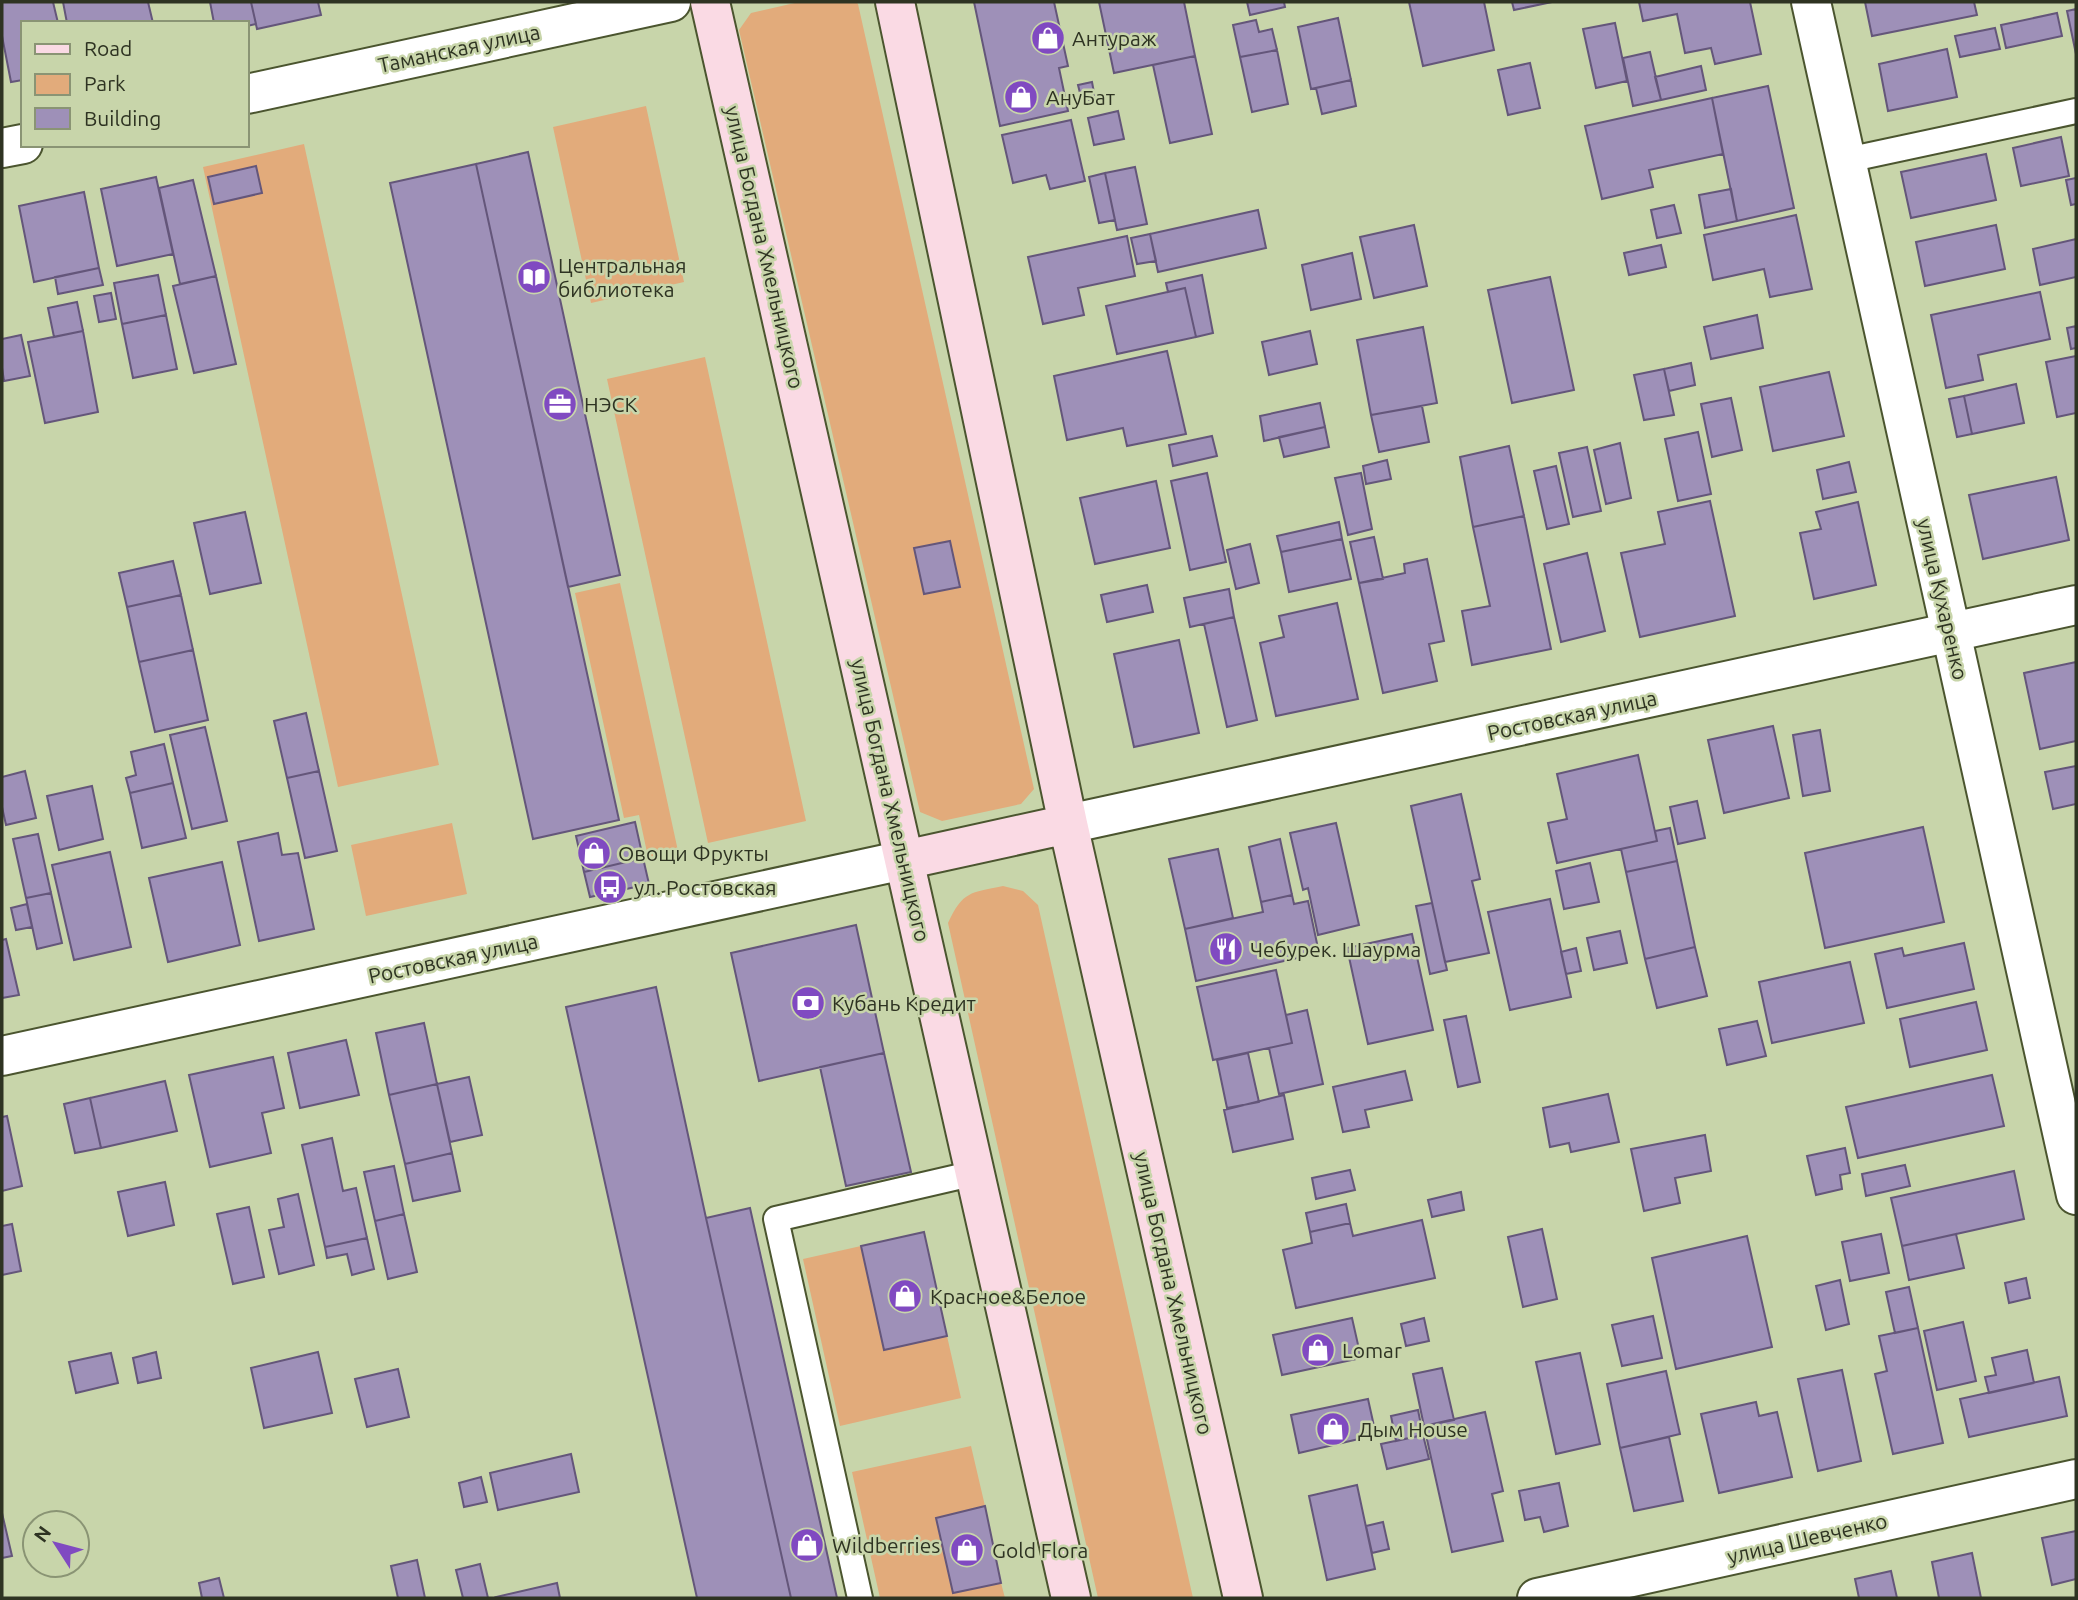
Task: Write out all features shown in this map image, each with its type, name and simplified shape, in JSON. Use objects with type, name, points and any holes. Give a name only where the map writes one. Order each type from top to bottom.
[{"type":"main road","name":"улица Богдана Хмельницкого","points":[[710,2],[1071,1598]]},
{"type":"main road","name":"улица Богдана Хмельницкого","points":[[895,2],[1068,824],[1243,1598]]},
{"type":"main road","points":[[904,860],[1068,824]]},
{"type":"street","name":"Таманская улица","points":[[248,94],[671,2]]},
{"type":"street","name":"улица Кухаренко","points":[[1811,2],[2076,1195]]},
{"type":"street","points":[[2,148],[21,144]]},
{"type":"street","name":"Ростовская улица","points":[[1068,824],[2076,605]]},
{"type":"street","name":"Ростовская улица","points":[[2,1056],[904,860]]},
{"type":"street","name":"улица Шевченко","points":[[1537,1598],[2076,1479]]},
{"type":"lane","points":[[1847,160],[2076,111]]},
{"type":"lane","points":[[860,1598],[776,1219],[975,1173]]},
{"type":"green space","points":[[799,2],[858,4],[1034,789],[1021,804],[942,821],[920,812],[739,30],[751,13]]},
{"type":"green space","points":[[646,106],[684,282],[591,303],[553,127]]},
{"type":"green space","points":[[304,144],[439,765],[338,787],[203,167]]},
{"type":"green space","points":[[705,357],[806,821],[708,843],[607,379]]},
{"type":"green space","points":[[620,583],[678,851],[648,857],[639,815],[624,818],[575,593]]},
{"type":"green space","points":[[452,823],[467,894],[366,916],[351,845]]},
{"type":"green space","points":[[1003,886],[1023,891],[1038,905],[1193,1598],[1098,1598],[948,923],[963,899],[983,890]]},
{"type":"green space","points":[[861,1246],[884,1350],[947,1336],[961,1398],[840,1426],[803,1259]]},
{"type":"green space","points":[[971,1446],[985,1506],[936,1518],[953,1593],[1001,1583],[1005,1598],[880,1598],[852,1472]]},
{"type":"building","points":[[2,2],[53,2],[58,21],[21,21],[21,80],[11,82],[2,36]]},
{"type":"building","points":[[63,2],[148,2],[153,21],[67,21]]},
{"type":"building","points":[[210,2],[251,2],[256,24],[248,26],[248,21],[214,21]]},
{"type":"building","points":[[251,2],[318,2],[321,15],[257,29]]},
{"type":"building","points":[[974,2],[1054,2],[1068,66],[1059,68],[1068,111],[1000,126]]},
{"type":"building","points":[[1099,2],[1184,2],[1195,56],[1114,73]]},
{"type":"building","points":[[1247,2],[1284,2],[1285,7],[1250,15]]},
{"type":"building","points":[[1409,2],[1484,2],[1494,50],[1423,66]]},
{"type":"building","points":[[1512,2],[1552,2],[1514,10]]},
{"type":"building","points":[[1639,2],[1750,2],[1761,54],[1715,64],[1711,48],[1685,53],[1677,14],[1643,21]]},
{"type":"building","points":[[1865,2],[1974,2],[1977,15],[1872,36]]},
{"type":"building","points":[[2076,9],[2076,54],[2067,11]]},
{"type":"building","points":[[2057,13],[2062,36],[2006,48],[2001,25]]},
{"type":"building","points":[[1338,18],[1351,80],[1311,89],[1298,27]]},
{"type":"building","points":[[1256,20],[1259,32],[1272,29],[1277,50],[1240,57],[1233,25]]},
{"type":"building","points":[[1615,23],[1627,81],[1596,88],[1583,29]]},
{"type":"building","points":[[1995,28],[2000,49],[1960,57],[1955,36]]},
{"type":"building","points":[[1947,49],[1957,97],[1888,111],[1879,64]]},
{"type":"building","points":[[1277,50],[1288,104],[1252,112],[1240,57]]},
{"type":"building","points":[[1650,52],[1661,100],[1633,106],[1623,58]]},
{"type":"building","points":[[1195,56],[1212,134],[1170,143],[1153,65]]},
{"type":"building","points":[[1530,63],[1540,108],[1508,115],[1498,70]]},
{"type":"building","points":[[1701,66],[1706,90],[1661,100],[1655,77]]},
{"type":"building","points":[[1351,80],[1356,106],[1322,114],[1316,88]]},
{"type":"building","points":[[1092,82],[1095,98],[1082,101],[1078,85]]},
{"type":"building","points":[[1768,86],[1794,208],[1737,221],[1712,98]]},
{"type":"building","points":[[1712,98],[1723,154],[1649,170],[1653,187],[1602,199],[1585,126]]},
{"type":"building","points":[[1118,111],[1124,139],[1094,145],[1088,118]]},
{"type":"building","points":[[1071,120],[1085,181],[1050,189],[1046,175],[1013,183],[1002,135]]},
{"type":"building","points":[[2061,137],[2069,176],[2021,186],[2013,148]]},
{"type":"building","points":[[528,152],[620,575],[568,587],[476,164]]},
{"type":"building","points":[[1986,154],[1996,200],[1911,218],[1901,172]]},
{"type":"building","points":[[476,164],[619,820],[533,839],[390,183]]},
{"type":"building","points":[[256,166],[262,193],[214,204],[208,177]]},
{"type":"building","points":[[1135,167],[1147,224],[1117,230],[1105,173]]},
{"type":"building","points":[[1105,173],[1115,220],[1099,223],[1089,177]]},
{"type":"building","points":[[156,177],[173,254],[117,266],[101,189]]},
{"type":"building","points":[[2076,178],[2076,204],[2071,205],[2066,180]]},
{"type":"building","points":[[193,180],[216,276],[180,284],[159,188]]},
{"type":"building","points":[[1731,189],[1737,221],[1705,228],[1699,195]]},
{"type":"building","points":[[84,192],[99,268],[34,282],[19,206]]},
{"type":"building","points":[[1674,205],[1681,233],[1657,238],[1651,210]]},
{"type":"building","points":[[1258,210],[1266,248],[1158,272],[1150,234]]},
{"type":"building","points":[[1796,215],[1812,289],[1770,297],[1764,269],[1713,280],[1704,235]]},
{"type":"building","points":[[1414,225],[1427,286],[1374,298],[1360,237]]},
{"type":"building","points":[[1996,225],[2005,269],[1925,286],[1916,242]]},
{"type":"building","points":[[1150,234],[1156,261],[1137,264],[1131,238]]},
{"type":"building","points":[[1127,236],[1135,276],[1078,288],[1084,315],[1043,324],[1028,257]]},
{"type":"building","points":[[2076,239],[2076,277],[2040,285],[2033,249]]},
{"type":"building","points":[[1661,245],[1666,267],[1629,275],[1624,253]]},
{"type":"building","points":[[1352,253],[1361,299],[1311,310],[1302,265]]},
{"type":"building","points":[[99,268],[103,285],[58,294],[55,277]]},
{"type":"building","points":[[158,275],[166,315],[122,324],[114,283]]},
{"type":"building","points":[[1202,275],[1213,333],[1196,337],[1185,288],[1168,292],[1166,283]]},
{"type":"building","points":[[216,276],[236,364],[194,373],[173,286]]},
{"type":"building","points":[[1550,277],[1574,390],[1512,403],[1488,290]]},
{"type":"building","points":[[1185,288],[1196,337],[1117,354],[1106,306]]},
{"type":"building","points":[[2040,292],[2050,339],[1978,355],[1983,380],[1946,388],[1931,315]]},
{"type":"building","points":[[111,293],[116,319],[99,322],[94,296]]},
{"type":"building","points":[[77,302],[83,331],[54,337],[48,308]]},
{"type":"building","points":[[166,315],[177,369],[133,378],[122,324]]},
{"type":"building","points":[[1757,315],[1763,348],[1711,359],[1704,327]]},
{"type":"building","points":[[2076,326],[2076,348],[2071,349],[2067,328]]},
{"type":"building","points":[[1423,327],[1437,403],[1371,415],[1357,340]]},
{"type":"building","points":[[83,331],[98,412],[45,423],[28,342]]},
{"type":"building","points":[[1310,331],[1317,364],[1269,375],[1262,342]]},
{"type":"building","points":[[21,335],[30,376],[4,381],[2,339]]},
{"type":"building","points":[[1167,351],[1186,434],[1127,446],[1123,428],[1067,440],[1054,376]]},
{"type":"building","points":[[2076,356],[2076,413],[2057,417],[2046,362]]},
{"type":"building","points":[[1691,363],[1695,385],[1669,391],[1664,369]]},
{"type":"building","points":[[1664,369],[1674,415],[1644,420],[1634,375]]},
{"type":"building","points":[[1829,372],[1844,436],[1773,451],[1760,387]]},
{"type":"building","points":[[2016,384],[2024,423],[1972,434],[1964,396]]},
{"type":"building","points":[[1964,396],[1972,434],[1957,437],[1949,399]]},
{"type":"building","points":[[1731,398],[1742,450],[1712,457],[1701,404]]},
{"type":"building","points":[[1320,403],[1325,427],[1264,441],[1260,416]]},
{"type":"building","points":[[1422,406],[1429,442],[1379,452],[1371,415]]},
{"type":"building","points":[[1325,427],[1329,447],[1284,457],[1279,437]]},
{"type":"building","points":[[1698,432],[1711,494],[1678,501],[1665,439]]},
{"type":"building","points":[[1212,436],[1217,456],[1173,466],[1169,445]]},
{"type":"building","points":[[1620,443],[1631,498],[1606,504],[1594,450]]},
{"type":"building","points":[[1509,446],[1524,516],[1473,527],[1460,457]]},
{"type":"building","points":[[1587,447],[1601,511],[1573,517],[1559,453]]},
{"type":"building","points":[[1387,460],[1391,479],[1366,484],[1363,466]]},
{"type":"building","points":[[1849,462],[1856,492],[1823,499],[1817,470]]},
{"type":"building","points":[[1556,466],[1569,524],[1547,529],[1534,471]]},
{"type":"building","points":[[1207,473],[1226,562],[1190,570],[1171,481]]},
{"type":"building","points":[[1361,473],[1372,529],[1348,535],[1335,478]]},
{"type":"building","points":[[2056,477],[2069,540],[1983,559],[1969,495]]},
{"type":"building","points":[[1156,481],[1170,548],[1095,564],[1080,498]]},
{"type":"building","points":[[1710,501],[1735,616],[1640,637],[1621,553],[1665,544],[1658,512]]},
{"type":"building","points":[[1858,502],[1876,585],[1814,599],[1800,533],[1821,529],[1816,512]]},
{"type":"building","points":[[245,512],[261,583],[210,594],[194,523]]},
{"type":"building","points":[[1524,516],[1551,649],[1472,665],[1462,611],[1490,606],[1473,527]]},
{"type":"building","points":[[1339,522],[1342,539],[1281,552],[1277,536]]},
{"type":"building","points":[[1374,537],[1383,579],[1359,583],[1350,542]]},
{"type":"building","points":[[1342,539],[1351,579],[1289,592],[1281,552]]},
{"type":"building","points":[[950,541],[960,587],[924,594],[914,548]]},
{"type":"building","points":[[1250,544],[1259,583],[1236,589],[1227,550]]},
{"type":"building","points":[[1587,553],[1605,631],[1561,642],[1544,564]]},
{"type":"building","points":[[1427,559],[1444,641],[1429,644],[1437,681],[1383,693],[1359,583],[1405,573],[1404,564]]},
{"type":"building","points":[[173,561],[181,595],[127,607],[119,573]]},
{"type":"building","points":[[1147,585],[1153,612],[1107,622],[1101,595]]},
{"type":"building","points":[[1229,589],[1234,617],[1190,627],[1184,598]]},
{"type":"building","points":[[181,595],[193,650],[139,662],[127,607]]},
{"type":"building","points":[[1337,603],[1358,699],[1276,716],[1260,643],[1284,637],[1279,616]]},
{"type":"building","points":[[1234,617],[1257,720],[1227,727],[1204,624]]},
{"type":"building","points":[[1179,640],[1199,733],[1134,747],[1114,654]]},
{"type":"building","points":[[193,650],[208,720],[155,732],[139,662]]},
{"type":"building","points":[[2076,662],[2076,741],[2040,749],[2024,673]]},
{"type":"building","points":[[306,713],[319,771],[287,778],[274,721]]},
{"type":"building","points":[[1773,726],[1789,798],[1724,813],[1708,740]]},
{"type":"building","points":[[205,727],[227,821],[192,829],[170,735]]},
{"type":"building","points":[[1820,730],[1830,791],[1803,796],[1793,735]]},
{"type":"building","points":[[164,744],[173,783],[130,793],[126,778],[136,775],[131,752]]},
{"type":"building","points":[[1638,755],[1657,841],[1557,863],[1548,823],[1567,819],[1557,774]]},
{"type":"building","points":[[2076,766],[2076,804],[2053,809],[2045,772]]},
{"type":"building","points":[[25,771],[36,818],[6,825],[2,807],[2,777]]},
{"type":"building","points":[[319,771],[337,851],[305,858],[287,778]]},
{"type":"building","points":[[173,783],[186,838],[142,848],[130,793]]},
{"type":"building","points":[[92,786],[103,839],[59,850],[47,796]]},
{"type":"building","points":[[1461,794],[1480,879],[1472,881],[1489,953],[1445,962],[1411,806]]},
{"type":"building","points":[[1697,801],[1705,838],[1678,844],[1670,807]]},
{"type":"building","points":[[635,822],[643,858],[584,872],[576,836]]},
{"type":"building","points":[[1336,823],[1359,925],[1318,935],[1308,888],[1303,890],[1290,833]]},
{"type":"building","points":[[1923,827],[1944,922],[1825,948],[1805,853]]},
{"type":"building","points":[[1670,828],[1677,861],[1626,872],[1621,849],[1657,841],[1655,831]]},
{"type":"building","points":[[278,833],[282,855],[298,853],[314,929],[259,941],[238,842]]},
{"type":"building","points":[[38,834],[51,893],[26,898],[13,839]]},
{"type":"building","points":[[1280,839],[1292,895],[1261,902],[1249,847]]},
{"type":"building","points":[[1218,849],[1233,918],[1185,929],[1169,859]]},
{"type":"building","points":[[110,852],[131,947],[74,960],[52,865]]},
{"type":"building","points":[[643,858],[649,884],[590,897],[584,872]]},
{"type":"building","points":[[1677,861],[1695,947],[1645,959],[1626,872]]},
{"type":"building","points":[[222,862],[240,945],[168,962],[149,878]]},
{"type":"building","points":[[1590,863],[1599,902],[1564,909],[1556,871]]},
{"type":"building","points":[[51,893],[62,943],[37,949],[26,898]]},
{"type":"building","points":[[1292,895],[1294,904],[1308,901],[1319,953],[1196,981],[1185,929],[1263,912],[1261,902]]},
{"type":"building","points":[[1550,899],[1571,997],[1510,1010],[1488,912]]},
{"type":"building","points":[[1432,903],[1447,970],[1430,974],[1416,906]]},
{"type":"building","points":[[27,904],[32,927],[16,930],[11,908]]},
{"type":"building","name":"Кубань Кредит","points":[[856,925],[884,1053],[759,1081],[731,953]]},
{"type":"building","points":[[1620,931],[1627,963],[1594,970],[1587,938]]},
{"type":"building","points":[[1412,934],[1433,1030],[1368,1044],[1347,948]]},
{"type":"building","points":[[6,939],[19,995],[2,998],[2,940]]},
{"type":"building","points":[[1964,943],[1974,989],[1887,1008],[1875,954],[1902,948],[1904,956]]},
{"type":"building","points":[[1695,947],[1707,996],[1657,1008],[1645,959]]},
{"type":"building","points":[[1576,948],[1581,971],[1566,974],[1561,952]]},
{"type":"building","points":[[1850,962],[1864,1023],[1772,1043],[1759,982]]},
{"type":"building","points":[[1276,970],[1292,1043],[1213,1060],[1197,987]]},
{"type":"building","points":[[656,987],[791,1598],[697,1598],[566,1007]]},
{"type":"building","points":[[1976,1002],[1987,1050],[1910,1067],[1900,1019]]},
{"type":"building","points":[[1307,1010],[1323,1084],[1279,1094],[1269,1048],[1292,1043],[1286,1015]]},
{"type":"building","points":[[1466,1016],[1480,1082],[1458,1087],[1444,1020]]},
{"type":"building","points":[[1757,1021],[1766,1056],[1727,1065],[1719,1029]]},
{"type":"building","points":[[424,1023],[437,1084],[389,1095],[376,1033]]},
{"type":"building","points":[[346,1040],[359,1095],[300,1108],[288,1053]]},
{"type":"building","points":[[884,1053],[911,1172],[846,1186],[820,1067]]},
{"type":"building","points":[[1248,1053],[1259,1102],[1227,1108],[1217,1060]]},
{"type":"building","points":[[273,1057],[284,1108],[262,1113],[271,1153],[210,1167],[189,1075]]},
{"type":"building","points":[[1405,1071],[1412,1100],[1365,1110],[1369,1127],[1343,1132],[1333,1087]]},
{"type":"building","points":[[1992,1075],[2004,1126],[1858,1158],[1846,1107]]},
{"type":"building","points":[[469,1077],[482,1135],[450,1142],[437,1084]]},
{"type":"building","points":[[165,1081],[177,1131],[101,1148],[90,1098]]},
{"type":"building","points":[[437,1084],[452,1153],[405,1164],[389,1095]]},
{"type":"building","points":[[1608,1094],[1619,1142],[1571,1152],[1569,1143],[1550,1147],[1543,1108]]},
{"type":"building","points":[[1284,1095],[1293,1139],[1233,1152],[1224,1110]]},
{"type":"building","points":[[90,1098],[101,1148],[75,1153],[64,1104]]},
{"type":"building","points":[[7,1116],[22,1186],[2,1191],[2,1117]]},
{"type":"building","points":[[1705,1135],[1711,1171],[1675,1178],[1680,1203],[1644,1211],[1631,1149]]},
{"type":"building","points":[[332,1138],[343,1191],[356,1188],[367,1238],[325,1247],[302,1145]]},
{"type":"building","points":[[1845,1148],[1850,1173],[1840,1175],[1842,1189],[1816,1195],[1807,1156]]},
{"type":"building","points":[[452,1153],[460,1191],[413,1201],[405,1164]]},
{"type":"building","points":[[1905,1165],[1910,1186],[1866,1196],[1862,1174]]},
{"type":"building","points":[[394,1166],[404,1214],[375,1221],[364,1172]]},
{"type":"building","points":[[1350,1170],[1355,1190],[1316,1199],[1312,1178]]},
{"type":"building","points":[[2014,1171],[2024,1219],[1902,1246],[1891,1198]]},
{"type":"building","points":[[165,1182],[174,1225],[128,1236],[118,1192]]},
{"type":"building","points":[[1461,1192],[1464,1210],[1432,1217],[1428,1200]]},
{"type":"building","points":[[298,1194],[314,1265],[279,1274],[269,1230],[284,1227],[278,1199]]},
{"type":"building","points":[[1346,1204],[1350,1223],[1310,1232],[1306,1213]]},
{"type":"building","points":[[249,1207],[264,1277],[233,1284],[217,1214]]},
{"type":"building","points":[[750,1208],[837,1598],[791,1598],[706,1218]]},
{"type":"building","points":[[404,1214],[417,1272],[388,1279],[375,1221]]},
{"type":"building","points":[[1422,1220],[1435,1278],[1296,1308],[1283,1250],[1312,1243],[1310,1232],[1350,1223],[1353,1236]]},
{"type":"building","points":[[12,1224],[21,1271],[2,1275],[2,1226]]},
{"type":"building","points":[[1542,1229],[1557,1299],[1523,1307],[1508,1237]]},
{"type":"building","points":[[924,1232],[947,1336],[884,1350],[861,1246]]},
{"type":"building","points":[[1881,1234],[1889,1273],[1850,1281],[1842,1242]]},
{"type":"building","points":[[1956,1234],[1964,1268],[1909,1280],[1902,1246]]},
{"type":"building","points":[[1747,1236],[1772,1347],[1676,1369],[1652,1258]]},
{"type":"building","points":[[367,1238],[374,1269],[352,1275],[347,1254],[327,1258],[325,1247]]},
{"type":"building","points":[[2026,1278],[2030,1298],[2009,1303],[2005,1283]]},
{"type":"building","points":[[1840,1280],[1849,1324],[1826,1330],[1816,1286]]},
{"type":"building","points":[[1909,1287],[1918,1328],[1895,1333],[1886,1292]]},
{"type":"building","points":[[1653,1316],[1662,1358],[1622,1366],[1612,1325]]},
{"type":"building","points":[[1352,1318],[1361,1358],[1282,1375],[1273,1335]]},
{"type":"building","points":[[1424,1318],[1429,1341],[1406,1346],[1401,1324]]},
{"type":"building","points":[[1963,1322],[1976,1381],[1937,1390],[1924,1331]]},
{"type":"building","points":[[1918,1328],[1943,1443],[1893,1454],[1875,1374],[1887,1371],[1879,1336]]},
{"type":"building","points":[[2027,1350],[2034,1383],[1989,1393],[1985,1377],[1996,1375],[1992,1358]]},
{"type":"building","points":[[156,1352],[161,1378],[138,1383],[133,1358]]},
{"type":"building","points":[[318,1352],[332,1413],[264,1428],[251,1368]]},
{"type":"building","points":[[111,1353],[118,1383],[76,1393],[69,1362]]},
{"type":"building","points":[[1580,1353],[1600,1444],[1556,1454],[1536,1362]]},
{"type":"building","points":[[1442,1368],[1454,1420],[1424,1426],[1413,1374]]},
{"type":"building","points":[[398,1369],[409,1417],[367,1427],[355,1379]]},
{"type":"building","points":[[1842,1370],[1861,1461],[1818,1471],[1798,1379]]},
{"type":"building","points":[[1666,1371],[1680,1434],[1620,1448],[1607,1384]]},
{"type":"building","points":[[2059,1377],[2067,1416],[1969,1437],[1960,1399]]},
{"type":"building","points":[[1368,1399],[1376,1435],[1299,1453],[1291,1415]]},
{"type":"building","points":[[1756,1402],[1759,1416],[1777,1412],[1792,1477],[1719,1493],[1701,1414]]},
{"type":"building","points":[[1418,1410],[1423,1435],[1396,1441],[1391,1416]]},
{"type":"building","points":[[1485,1412],[1503,1491],[1492,1494],[1503,1541],[1452,1552],[1424,1426]]},
{"type":"building","points":[[1423,1435],[1429,1459],[1387,1469],[1381,1444]]},
{"type":"building","points":[[1669,1437],[1683,1501],[1634,1511],[1620,1448]]},
{"type":"building","points":[[571,1454],[579,1492],[498,1510],[490,1473]]},
{"type":"building","points":[[481,1477],[487,1502],[464,1507],[459,1483]]},
{"type":"building","points":[[1559,1483],[1568,1526],[1544,1532],[1540,1517],[1525,1520],[1519,1491]]},
{"type":"building","points":[[1357,1485],[1375,1569],[1327,1580],[1309,1496]]},
{"type":"building","points":[[985,1506],[1001,1583],[953,1593],[936,1518]]},
{"type":"building","points":[[2,1513],[12,1556],[2,1558]]},
{"type":"building","points":[[1383,1522],[1389,1549],[1372,1553],[1366,1526]]},
{"type":"building","points":[[2076,1531],[2076,1579],[2052,1585],[2042,1538]]},
{"type":"building","points":[[1972,1553],[1981,1598],[1939,1598],[1932,1562]]},
{"type":"building","points":[[417,1560],[425,1598],[398,1598],[391,1566]]},
{"type":"building","points":[[480,1564],[488,1598],[463,1598],[456,1570]]},
{"type":"building","points":[[1891,1571],[1897,1598],[1859,1598],[1855,1579]]},
{"type":"building","points":[[219,1578],[224,1598],[202,1598],[199,1583]]},
{"type":"building","points":[[557,1583],[560,1598],[496,1597]]},
{"type":"place","name":"Антураж","points":[[1048,38]]},
{"type":"place","name":"АнуБат","points":[[1021,97]]},
{"type":"place","name":"Центральная библиотека","points":[[534,277]]},
{"type":"place","name":"НЭСК","points":[[560,404]]},
{"type":"place","name":"Овощи Фрукты","points":[[594,853]]},
{"type":"place","name":"ул. Ростовская","points":[[610,887]]},
{"type":"place","name":"Чебурек. Шаурма","points":[[1226,949]]},
{"type":"place","name":"Кубань Кредит","points":[[808,1003]]},
{"type":"place","name":"Красное&Белое","points":[[905,1296]]},
{"type":"place","name":"Lomar","points":[[1318,1350]]},
{"type":"place","name":"Дым House","points":[[1333,1429]]},
{"type":"place","name":"Wildberries","points":[[807,1545]]},
{"type":"place","name":"Gold Flora","points":[[967,1550]]}]
